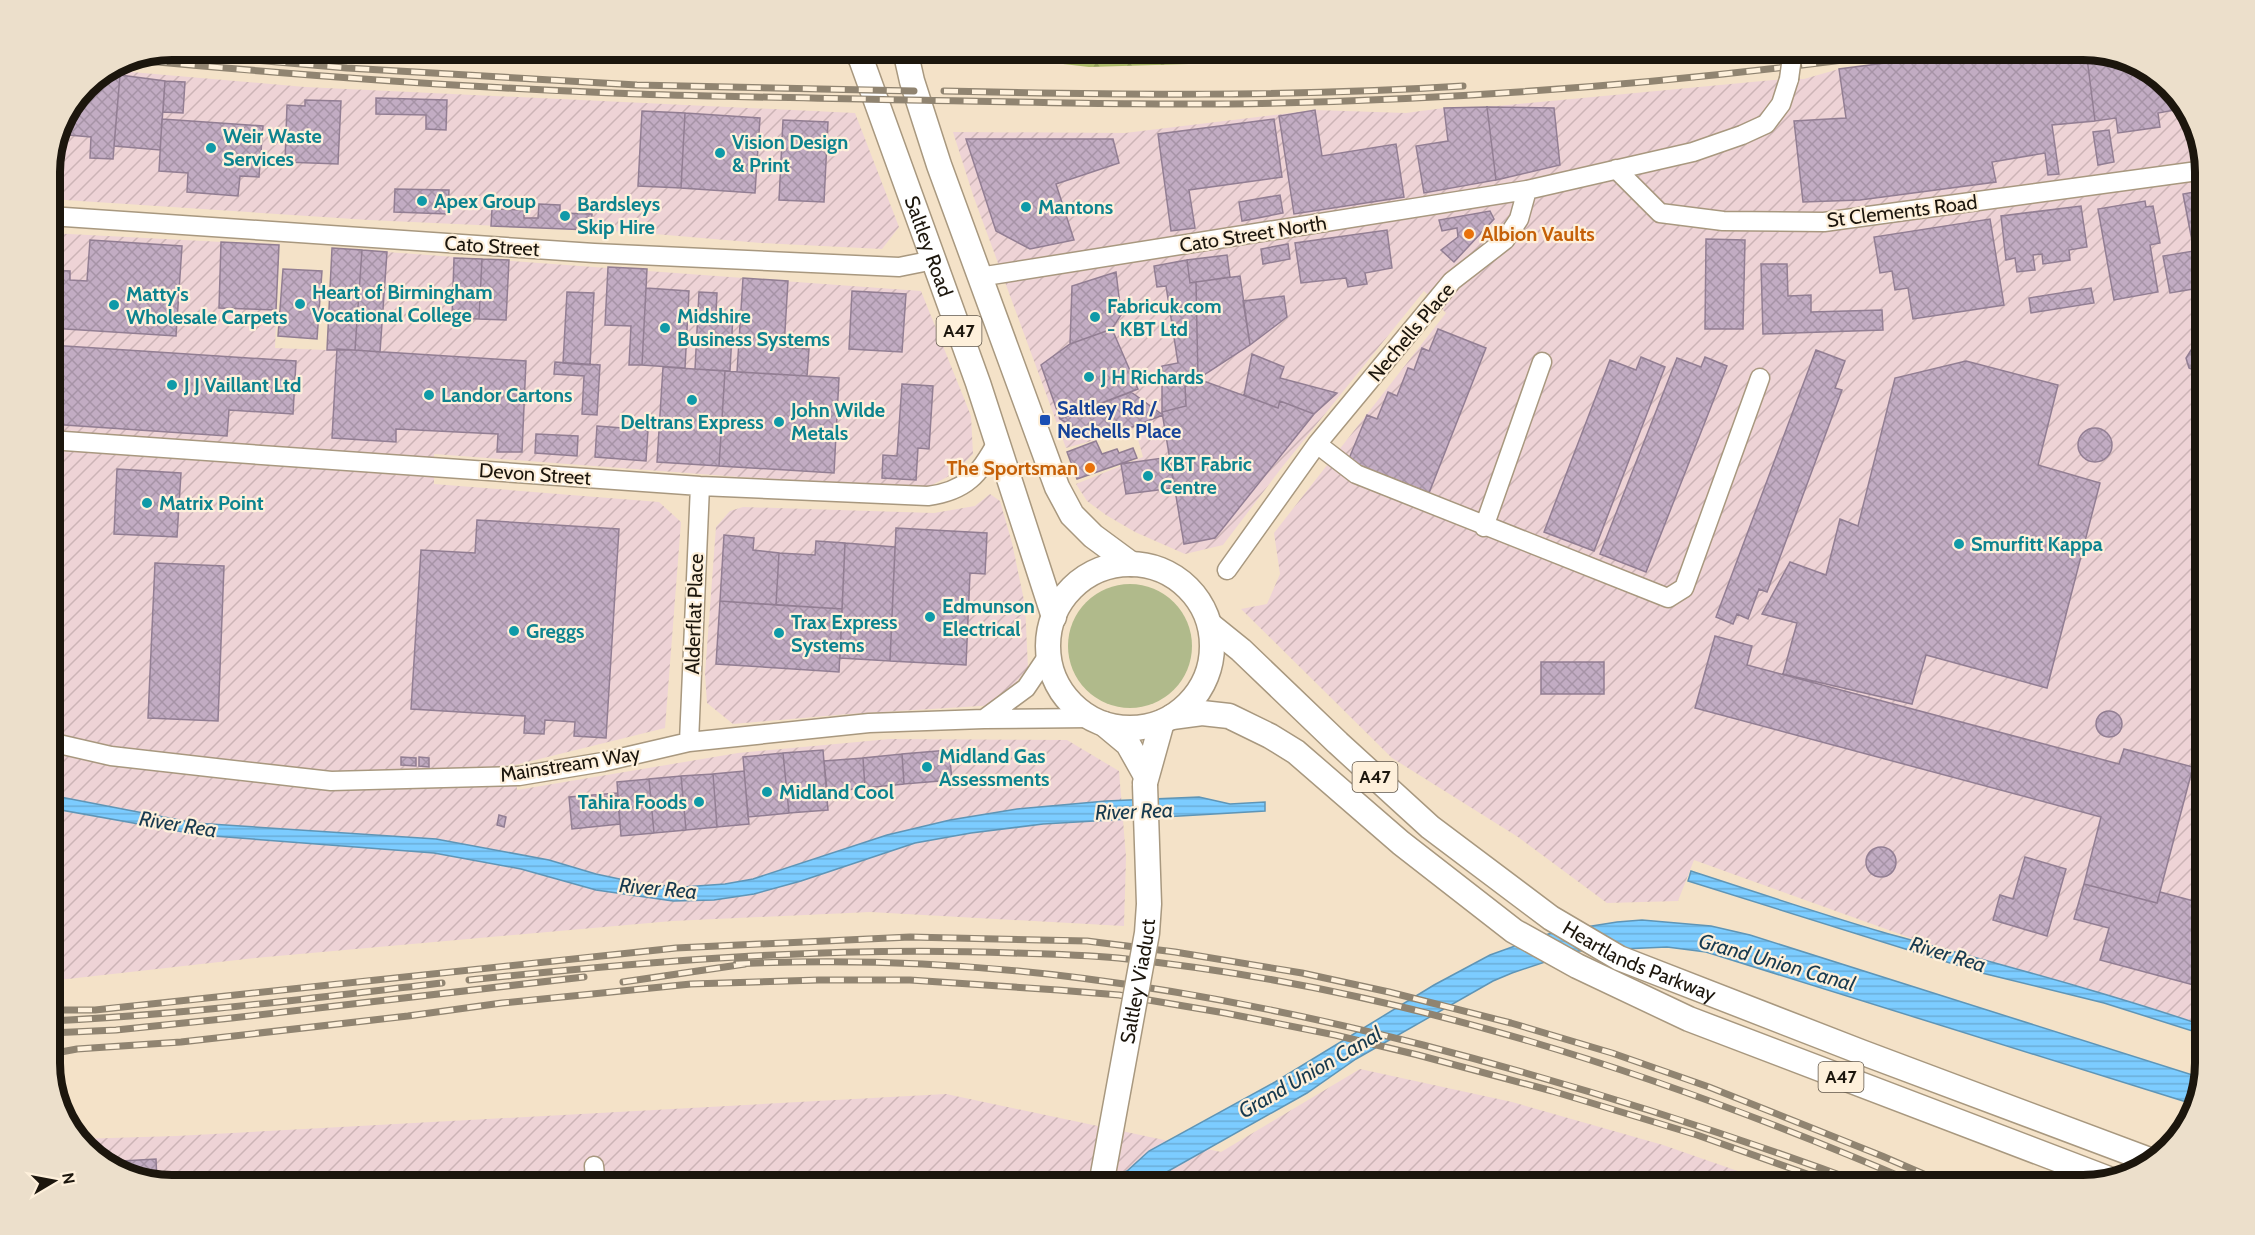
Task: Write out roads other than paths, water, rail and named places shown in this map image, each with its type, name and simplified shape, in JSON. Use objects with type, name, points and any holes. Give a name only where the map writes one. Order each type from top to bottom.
[{"type":"main road","name":"Saltley Road","points":[[861,60],[997,442],[1054,617]]},
{"type":"main road","name":"Saltley Road","points":[[907,60],[939,165],[1057,487],[1072,515],[1093,536],[1131,564]]},
{"type":"main road","points":[[1131,564],[1157,568],[1180,581],[1198,600],[1210,625],[1212,651],[1206,677],[1192,700],[1167,720],[1143,727],[1124,728],[1098,721],[1070,702],[1056,680],[1049,654],[1049,635],[1054,617],[1066,595],[1084,578],[1106,568],[1131,564]]},
{"type":"main road","name":"Heartlands Parkway","points":[[1210,625],[1241,651],[1430,827],[1551,918],[1619,958],[2143,1158]]},
{"type":"main road","name":"Heartlands Parkway","points":[[1167,720],[1203,712],[1229,716],[1287,746],[1401,843],[1514,931],[1577,966],[1689,1019],[2096,1174]]},
{"type":"main road","name":"Saltley Viaduct","points":[[1103,1175],[1147,933],[1149,904],[1145,781],[1167,720]]},
{"type":"main road","name":"Saltley Viaduct","points":[[1098,721],[1128,744],[1145,781]]},
{"type":"street","points":[[1527,190],[1693,152],[1766,124],[1782,104],[1792,60]]},
{"type":"street","name":"St Clements Road","points":[[1616,169],[1660,213],[1723,221],[1802,222],[1836,220],[2195,171]]},
{"type":"street","name":"Cato Street North","points":[[979,277],[1527,190]]},
{"type":"street","name":"Nechells Place","points":[[1227,570],[1317,444],[1452,281],[1505,240],[1519,219],[1527,190]]},
{"type":"street","name":"Cato Street","points":[[60,217],[618,254],[899,267],[934,260]]},
{"type":"street","points":[[1484,527],[1542,362]]},
{"type":"street","points":[[1317,444],[1356,474],[1484,527],[1668,598],[1684,588],[1760,378]]},
{"type":"street","name":"Devon Street","points":[[60,441],[700,486],[928,496],[946,494],[964,485],[980,470],[997,442]]},
{"type":"street","name":"Alderflat Place","points":[[689,742],[700,486]]},
{"type":"street","points":[[984,719],[1026,688],[1049,654]]},
{"type":"street","name":"Mainstream Way","points":[[60,744],[111,756],[331,781],[519,776],[603,762],[689,742],[868,723],[984,719],[1098,721]]},
{"type":"street","points":[[594,1167],[595,1175]]},
{"type":"water","name":"River Rea","points":[[60,797],[195,823],[436,839],[549,860],[596,874],[643,884],[683,887],[753,879],[887,835],[950,820],[1017,809],[1106,801],[1199,797],[1230,804],[1265,802],[1265,811],[1043,824],[971,833],[915,843],[801,881],[754,894],[714,900],[673,901],[596,890],[521,869],[434,853],[200,835],[60,810]]},
{"type":"water","name":"River Rea","points":[[1691,871],[1882,932],[2125,1000],[2195,1023],[2195,1032],[2104,1003],[1982,973],[1688,881]]},
{"type":"water","name":"Grand Union Canal","points":[[1642,920],[1711,926],[1750,935],[2194,1076],[2189,1099],[2188,1102],[1706,952],[1667,947],[1578,951],[1493,981],[1356,1059],[1307,1093],[1161,1175],[1117,1175],[1127,1171],[1149,1151],[1275,1082],[1434,985],[1490,955],[1554,932]]},
{"type":"railway","points":[[254,60],[347,68],[637,85],[914,91]]},
{"type":"railway","points":[[155,62],[382,80],[638,94],[1187,104],[1359,101],[1519,92],[1679,79],[1845,60]]},
{"type":"railway","points":[[944,91],[1204,94],[1398,90],[1463,86]]},
{"type":"railway","points":[[60,1010],[95,1010],[676,948],[910,937],[1087,941],[1175,952],[1302,973],[1511,1023],[1612,1053],[1709,1087],[1926,1175]]},
{"type":"railway","points":[[469,980],[673,961],[809,953],[945,951],[1092,956],[1223,972],[1326,990],[1428,1013],[1528,1041],[1627,1072],[1726,1107],[1896,1175]]},
{"type":"railway","points":[[736,964],[911,963],[997,969],[1082,978],[1252,1006],[1423,1045],[1591,1092],[1702,1127],[1839,1175]]},
{"type":"railway","points":[[623,982],[745,964]]},
{"type":"railway","points":[[60,1033],[116,1030],[232,1018],[584,977]]},
{"type":"railway","points":[[60,1052],[181,1042],[502,1003],[691,984],[910,980],[1058,990],[1119,995],[1225,1013],[1335,1035],[1418,1055],[1552,1091],[1697,1135],[1810,1175]]},
{"type":"railway","points":[[60,1020],[197,1010],[442,983]]},
{"type":"place","name":"Weir Waste Services","points":[[211,148]]},
{"type":"place","name":"Vision Design & Print","points":[[720,153]]},
{"type":"place","name":"Apex Group","points":[[422,201]]},
{"type":"place","name":"Mantons","points":[[1026,207]]},
{"type":"place","name":"Bardsleys Skip Hire","points":[[565,216]]},
{"type":"place","name":"Albion Vaults","points":[[1469,234]]},
{"type":"place","name":"Heart of Birmingham Vocational College","points":[[300,304]]},
{"type":"place","name":"Matty's Wholesale Carpets","points":[[114,305]]},
{"type":"place","name":"Fabricuk.com - KBT Ltd","points":[[1095,317]]},
{"type":"place","name":"Midshire Business Systems","points":[[665,328]]},
{"type":"place","name":"J H Richards","points":[[1089,377]]},
{"type":"place","name":"J J Vaillant Ltd","points":[[172,385]]},
{"type":"place","name":"Landor Cartons","points":[[429,395]]},
{"type":"place","name":"Deltrans Express","points":[[692,400]]},
{"type":"place","name":"Saltley Rd / Nechells Place","points":[[1045,420]]},
{"type":"place","name":"John Wilde Metals","points":[[779,422]]},
{"type":"place","name":"The Sportsman","points":[[1090,468]]},
{"type":"place","name":"KBT Fabric Centre","points":[[1148,476]]},
{"type":"place","name":"Matrix Point","points":[[147,503]]},
{"type":"place","name":"Smurfitt Kappa","points":[[1959,544]]},
{"type":"place","name":"Edmunson Electrical","points":[[930,617]]},
{"type":"place","name":"Greggs","points":[[514,631]]},
{"type":"place","name":"Trax Express Systems","points":[[779,633]]},
{"type":"place","name":"Midland Gas Assessments","points":[[927,767]]},
{"type":"place","name":"Midland Cool","points":[[767,792]]},
{"type":"place","name":"Tahira Foods","points":[[699,802]]}]
